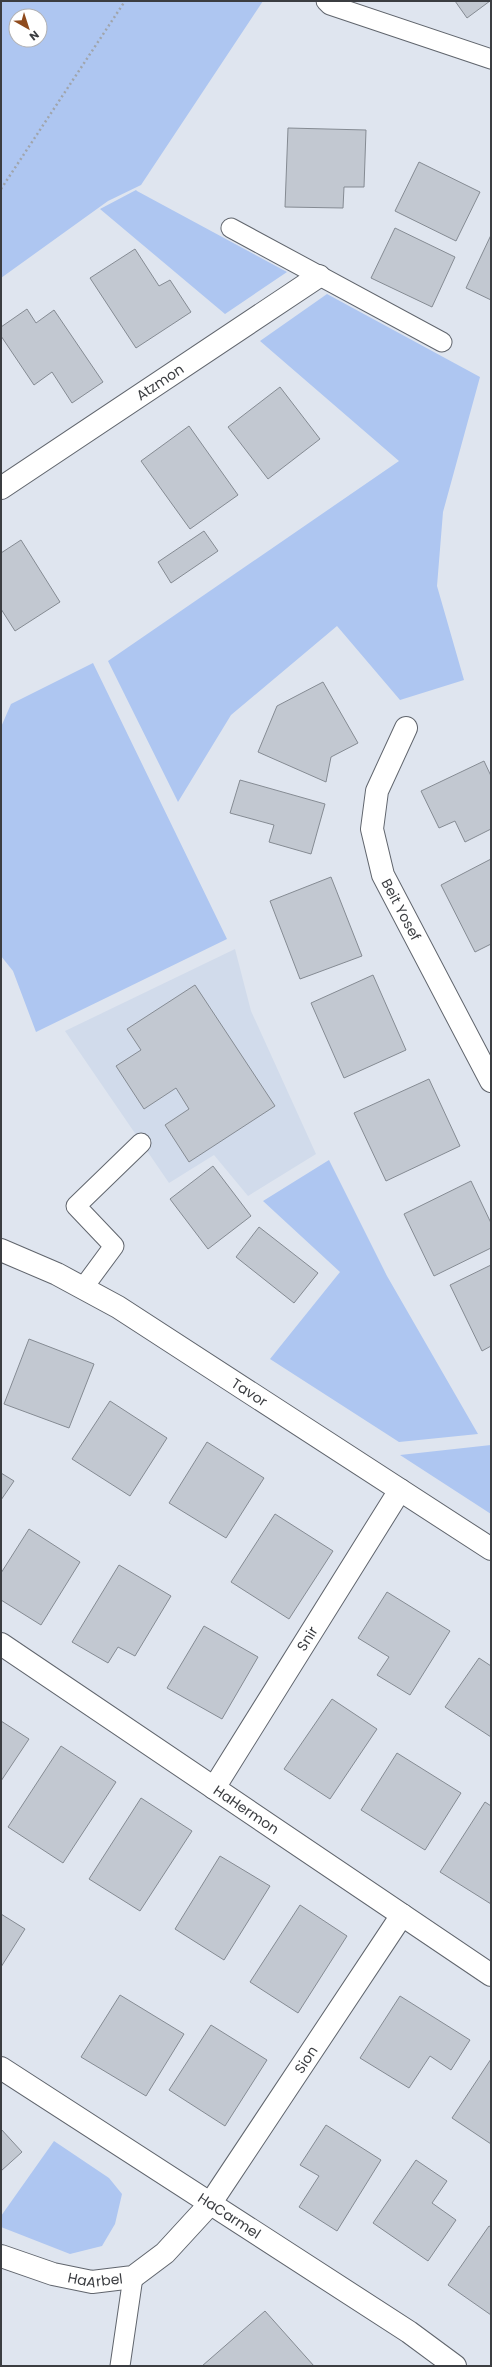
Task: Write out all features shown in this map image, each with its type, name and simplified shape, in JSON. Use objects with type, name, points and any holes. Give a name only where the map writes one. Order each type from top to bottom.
[{"type":"street","name":"Atzmon","points":[[1,488],[319,276]]},
{"type":"street","name":"Beit Yosef","points":[[406,728],[377,791],[372,829],[383,875],[491,1082]]},
{"type":"street","name":"Tavor","points":[[1,1250],[57,1274],[118,1307],[491,1549]]},
{"type":"street","name":"Snir","points":[[214,1788],[400,1490]]},
{"type":"street","name":"HaHermon","points":[[1,1644],[491,1975]]},
{"type":"street","name":"Sion","points":[[210,2204],[402,1915]]},
{"type":"street","name":"HaCarmel","points":[[1,2068],[409,2332],[455,2366]]},
{"type":"street","name":"HaArbel","points":[[1,2256],[54,2274],[92,2282],[133,2277],[166,2253],[210,2204]]},
{"type":"lane","points":[[326,1],[330,5],[491,59]]},
{"type":"lane","points":[[231,228],[442,342]]},
{"type":"lane","points":[[83,1288],[114,1246],[76,1206],[141,1143]]},
{"type":"lane","points":[[120,2366],[133,2277]]},
{"type":"path","points":[[1,189],[125,1]]},
{"type":"shaded area","points":[[1,1],[263,1],[141,185],[108,201],[1,278]]},
{"type":"shaded area","points":[[136,190],[287,272],[225,314],[100,209]]},
{"type":"shaded area","points":[[327,294],[480,377],[443,512],[437,586],[464,680],[400,700],[337,626],[231,715],[178,802],[108,661],[399,461],[260,341]]},
{"type":"shaded area","points":[[93,663],[227,939],[36,1032],[13,971],[1,956],[1,727],[11,704]]},
{"type":"shaded area","points":[[235,949],[251,1011],[316,1154],[248,1196],[214,1155],[169,1183],[65,1031]]},
{"type":"shaded area","points":[[329,1160],[387,1276],[478,1434],[399,1442],[270,1359],[340,1272],[263,1201]]},
{"type":"shaded area","points":[[491,1445],[491,1514],[400,1455]]},
{"type":"shaded area","points":[[54,2141],[109,2178],[122,2194],[115,2224],[102,2246],[70,2254],[1,2227],[1,2216]]},
{"type":"building","points":[[455,1],[490,1],[467,18]]},
{"type":"building","points":[[288,128],[366,130],[364,187],[344,187],[343,208],[285,207]]},
{"type":"building","points":[[419,162],[480,192],[456,241],[395,211]]},
{"type":"building","points":[[395,228],[455,257],[432,307],[371,278]]},
{"type":"building","points":[[491,235],[491,300],[466,288]]},
{"type":"building","points":[[135,249],[159,286],[170,280],[191,312],[136,348],[90,278]]},
{"type":"building","points":[[27,309],[36,323],[54,310],[103,382],[72,403],[52,372],[34,385],[1,336],[1,327]]},
{"type":"building","points":[[280,387],[320,439],[268,479],[228,427]]},
{"type":"building","points":[[189,426],[238,495],[190,529],[141,461]]},
{"type":"building","points":[[204,531],[218,551],[171,583],[158,562]]},
{"type":"building","points":[[21,540],[60,602],[15,631],[1,609],[1,553]]},
{"type":"building","points":[[323,682],[358,743],[331,757],[326,782],[258,752],[277,706]]},
{"type":"building","points":[[484,761],[491,776],[491,829],[465,842],[455,821],[439,828],[421,791]]},
{"type":"building","points":[[240,780],[325,804],[311,854],[269,842],[274,825],[230,813]]},
{"type":"building","points":[[491,859],[491,944],[475,952],[441,885]]},
{"type":"building","points":[[331,877],[362,956],[300,979],[270,901]]},
{"type":"building","points":[[373,975],[406,1050],[344,1078],[311,1003]]},
{"type":"building","points":[[195,985],[275,1106],[189,1162],[165,1125],[189,1109],[176,1088],[144,1109],[116,1066],[141,1050],[127,1029]]},
{"type":"building","points":[[429,1079],[460,1146],[386,1181],[354,1113]]},
{"type":"building","points":[[213,1166],[251,1216],[208,1249],[170,1199]]},
{"type":"building","points":[[471,1181],[491,1223],[491,1248],[434,1276],[404,1214]]},
{"type":"building","points":[[259,1227],[318,1273],[294,1303],[236,1257]]},
{"type":"building","points":[[491,1265],[491,1346],[482,1351],[450,1285]]},
{"type":"building","points":[[29,1339],[94,1364],[69,1428],[4,1404]]},
{"type":"building","points":[[110,1401],[167,1438],[130,1496],[72,1459]]},
{"type":"building","points":[[207,1442],[264,1478],[226,1538],[169,1503]]},
{"type":"building","points":[[1,1473],[14,1481],[1,1500]]},
{"type":"building","points":[[275,1514],[333,1551],[289,1619],[231,1582]]},
{"type":"building","points":[[29,1529],[80,1562],[41,1625],[1,1600],[1,1573]]},
{"type":"building","points":[[119,1565],[171,1596],[135,1656],[118,1647],[108,1663],[72,1642]]},
{"type":"building","points":[[387,1592],[450,1631],[410,1695],[377,1675],[389,1657],[358,1638]]},
{"type":"building","points":[[204,1626],[258,1657],[222,1719],[167,1688]]},
{"type":"building","points":[[479,1658],[491,1666],[491,1737],[445,1707]]},
{"type":"building","points":[[332,1699],[377,1729],[330,1799],[284,1769]]},
{"type":"building","points":[[1,1721],[29,1739],[1,1781]]},
{"type":"building","points":[[61,1746],[116,1782],[63,1863],[8,1827]]},
{"type":"building","points":[[397,1753],[461,1793],[425,1850],[361,1810]]},
{"type":"building","points":[[141,1798],[192,1831],[140,1911],[89,1879]]},
{"type":"building","points":[[485,1802],[491,1806],[491,1904],[440,1872]]},
{"type":"building","points":[[220,1856],[270,1886],[224,1960],[175,1929]]},
{"type":"building","points":[[300,1905],[347,1936],[298,2013],[250,1982]]},
{"type":"building","points":[[1,1914],[25,1929],[1,1967]]},
{"type":"building","points":[[120,1995],[184,2034],[146,2096],[81,2057]]},
{"type":"building","points":[[400,1996],[470,2040],[451,2070],[430,2056],[409,2088],[360,2058]]},
{"type":"building","points":[[211,2025],[267,2060],[225,2126],[169,2090]]},
{"type":"building","points":[[491,2059],[491,2144],[452,2118]]},
{"type":"building","points":[[326,2125],[381,2160],[337,2231],[299,2207],[319,2176],[300,2165]]},
{"type":"building","points":[[1,2129],[22,2152],[1,2171]]},
{"type":"building","points":[[416,2160],[447,2181],[432,2203],[456,2220],[428,2261],[373,2223]]},
{"type":"building","points":[[489,2226],[491,2227],[491,2315],[448,2285]]},
{"type":"building","points":[[265,2311],[314,2366],[202,2366]]}]
